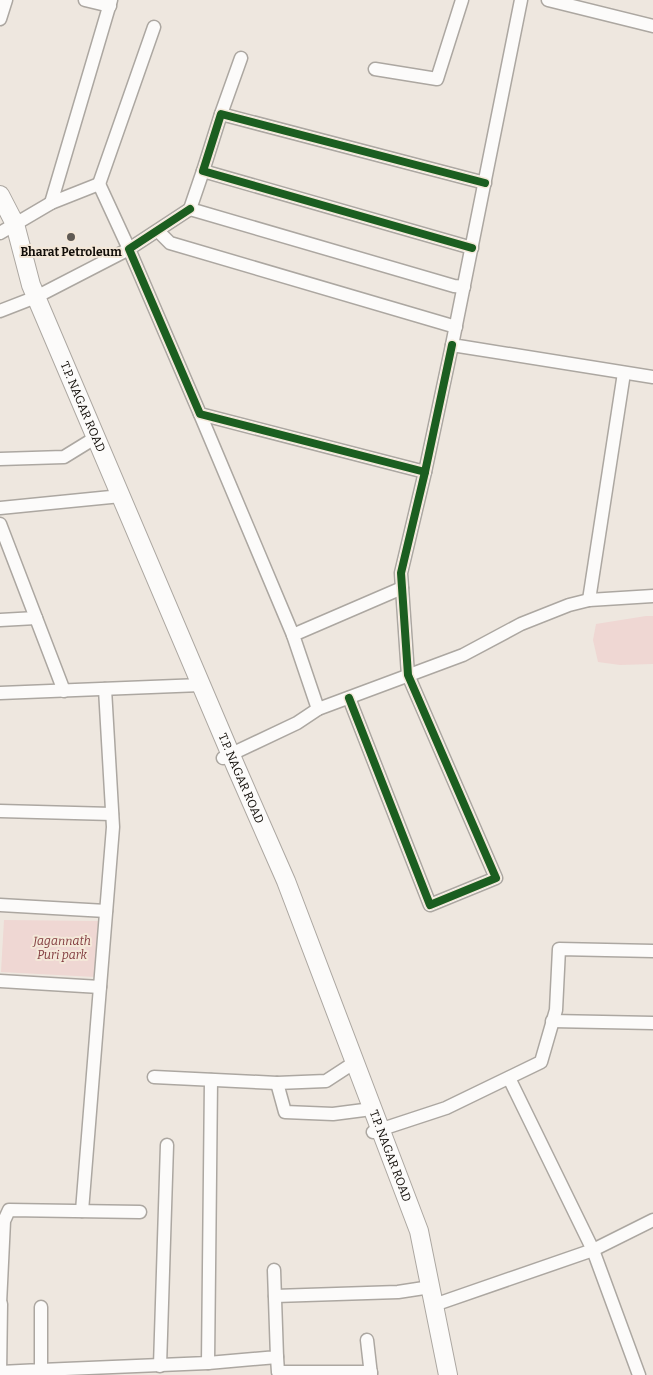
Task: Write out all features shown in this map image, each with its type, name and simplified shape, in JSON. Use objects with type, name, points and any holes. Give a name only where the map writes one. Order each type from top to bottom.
[{"type":"main road","name":"T.P. NAGAR ROAD","points":[[0,195],[5,226],[31,285],[33,298],[196,685],[286,881],[377,1131],[419,1231],[448,1375]]},
{"type":"main road","points":[[33,298],[90,441],[117,496]]},
{"type":"main road","points":[[227,756],[288,905],[364,1110],[377,1131],[413,1237],[424,1288],[438,1375]]},
{"type":"street","points":[[0,19],[6,0]]},
{"type":"street","points":[[51,202],[110,3],[86,0]]},
{"type":"street","points":[[375,69],[437,79],[462,0]]},
{"type":"street","points":[[349,698],[430,905],[496,878],[408,675],[401,573],[456,327],[521,0]]},
{"type":"street","points":[[548,0],[568,2],[653,26]]},
{"type":"street","points":[[154,27],[99,184],[129,249],[294,635],[318,710]]},
{"type":"street","points":[[0,311],[33,298],[129,249],[190,209],[241,58]]},
{"type":"street","points":[[221,114],[484,183]]},
{"type":"street","points":[[203,171],[472,248]]},
{"type":"street","points":[[5,226],[51,202],[99,184]]},
{"type":"street","points":[[190,209],[454,286],[464,287]]},
{"type":"street","points":[[158,231],[170,244],[456,327]]},
{"type":"street","points":[[452,346],[653,377]]},
{"type":"street","points":[[589,600],[624,373]]},
{"type":"street","points":[[200,414],[425,472]]},
{"type":"street","points":[[0,459],[64,457],[90,441]]},
{"type":"street","points":[[0,508],[117,496]]},
{"type":"street","points":[[0,524],[64,691]]},
{"type":"street","points":[[294,635],[402,588]]},
{"type":"street","points":[[227,756],[247,745],[298,723],[318,710],[464,655],[521,624],[589,600],[653,596]]},
{"type":"street","points":[[0,620],[36,618]]},
{"type":"street","points":[[0,693],[196,685]]},
{"type":"street","points":[[82,1211],[113,828],[105,689]]},
{"type":"street","points":[[0,811],[112,814]]},
{"type":"street","points":[[0,905],[106,911]]},
{"type":"street","points":[[377,1131],[446,1108],[541,1062],[556,1010],[559,949],[653,951]]},
{"type":"street","points":[[0,981],[100,987]]},
{"type":"street","points":[[552,1021],[653,1023]]},
{"type":"street","points":[[154,1077],[277,1083],[326,1081],[349,1066]]},
{"type":"street","points":[[509,1078],[593,1250],[639,1375]]},
{"type":"street","points":[[208,1364],[211,1080]]},
{"type":"street","points":[[277,1083],[285,1112],[333,1114],[364,1110]]},
{"type":"street","points":[[160,1366],[167,1145]]},
{"type":"street","points":[[140,1212],[5,1210],[0,1304],[0,1373],[125,1371],[160,1366],[208,1364],[277,1357]]},
{"type":"street","points":[[434,1306],[593,1250],[653,1220]]},
{"type":"street","points":[[274,1270],[278,1372],[371,1373],[366,1340]]},
{"type":"street","points":[[275,1296],[398,1292],[424,1288]]},
{"type":"street","points":[[41,1307],[41,1373]]},
{"type":"green space","points":[[653,616],[653,664],[620,665],[598,662],[593,640],[596,624]]},
{"type":"green space","name":"Jagannath Puri park","points":[[4,920],[99,921],[95,977],[1,972]]},
{"type":"cycle path","points":[[472,248],[203,171],[221,114],[485,183]]},
{"type":"cycle path","points":[[190,209],[129,249],[200,414],[425,472],[452,345]]},
{"type":"cycle path","points":[[349,698],[430,905],[496,878],[408,675],[401,573],[425,472]]},
{"type":"place","name":"Bharat Petroleum","points":[[71,237]]}]
